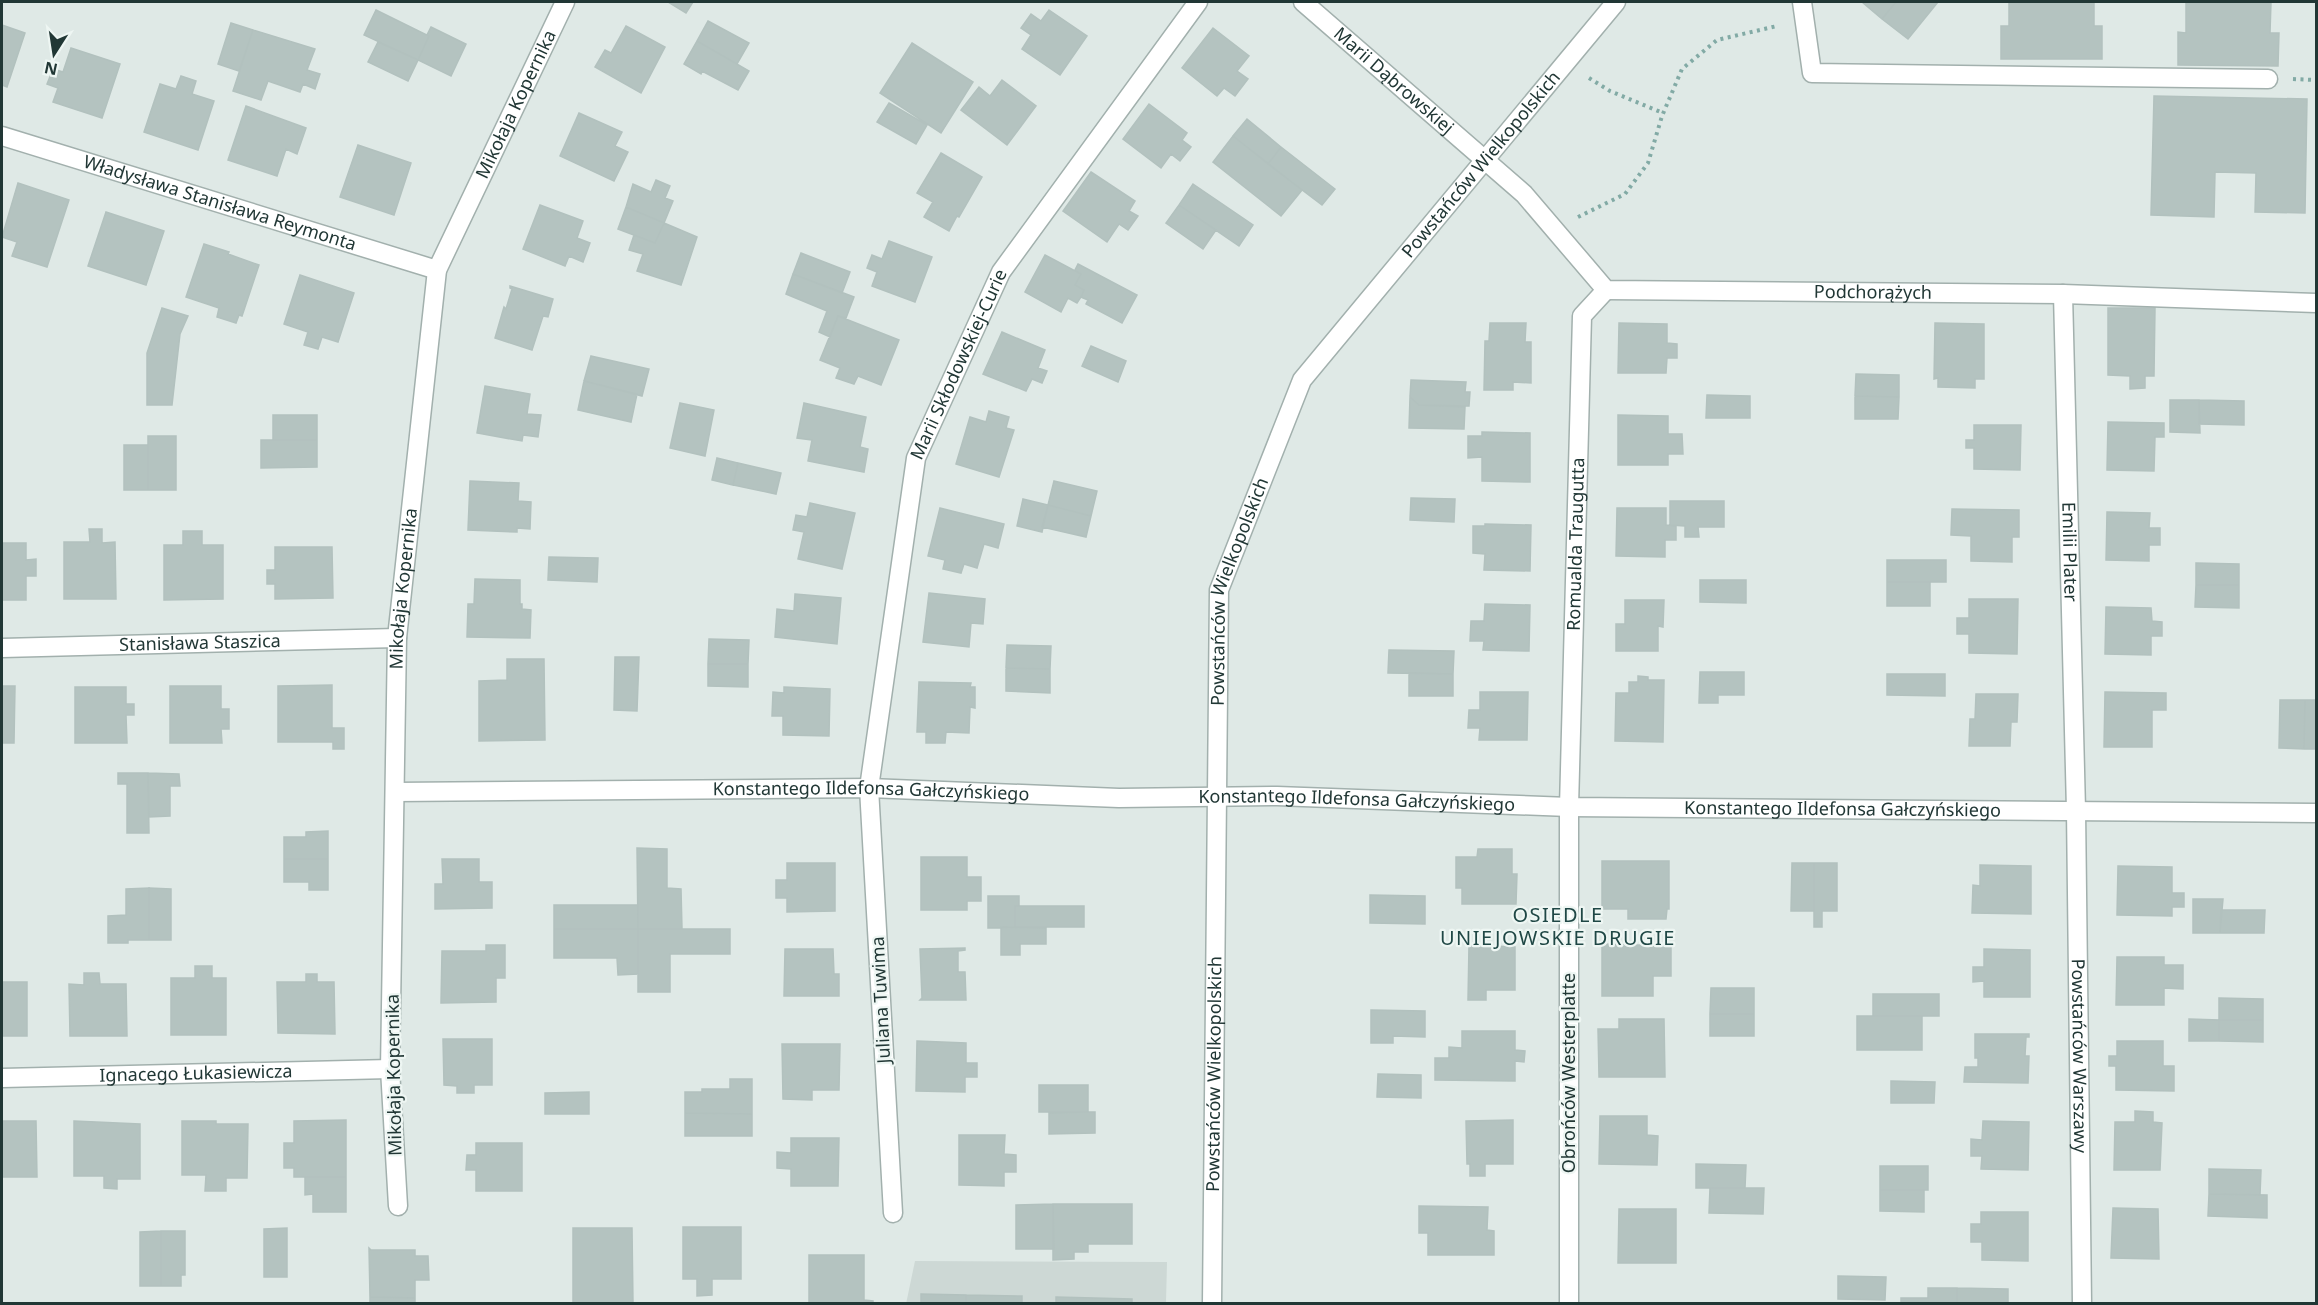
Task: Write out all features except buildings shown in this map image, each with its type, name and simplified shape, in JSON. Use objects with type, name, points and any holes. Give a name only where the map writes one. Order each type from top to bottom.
[{"type":"street","name":"Mikołaja Kopernika","points":[[398,1206],[390,1069],[397,638],[437,270],[565,2]]},
{"type":"street","name":"Marii Skłodowskiej-Curie","points":[[868,788],[916,458],[1001,272],[1198,2]]},
{"type":"street","name":"Marii Dąbrowskiej","points":[[1303,2],[1486,159]]},
{"type":"street","name":"Powstańców Wielkopolskich","points":[[1212,1304],[1219,590],[1302,380],[1616,2]]},
{"type":"street","points":[[1802,2],[1812,73],[2268,79]]},
{"type":"street","name":"Władysława Stanisława Reymonta","points":[[2,136],[437,270]]},
{"type":"street","points":[[1486,159],[1524,194],[1606,290]]},
{"type":"street","name":"Podchorążych","points":[[1606,290],[2063,294],[2316,303]]},
{"type":"street","name":"Romualda Traugutta","points":[[1569,807],[1582,316],[1606,290]]},
{"type":"street","name":"Emilii Plater","points":[[2063,294],[2076,810]]},
{"type":"street","name":"Stanisława Staszica","points":[[2,648],[397,638]]},
{"type":"street","name":"Konstantego Ildefonsa Gałczyńskiego","points":[[395,792],[868,788],[1119,798],[1277,796],[1569,807],[2316,813]]},
{"type":"street","name":"Juliana Tuwima","points":[[868,788],[892,1213]]},
{"type":"street","name":"Obrońców Westerplatte","points":[[1569,807],[1569,1304]]},
{"type":"street","name":"Powstańców Warszawy","points":[[2076,810],[2082,1304]]},
{"type":"street","name":"Ignacego Łukasiewicza","points":[[2,1078],[390,1069]]},
{"type":"path","points":[[1548,222],[1583,216],[1625,194],[1648,164],[1663,113],[1682,69],[1717,40],[1804,20]]},
{"type":"path","points":[[1589,78],[1610,91],[1663,113]]},
{"type":"shaded area","points":[[915,1261],[1167,1262],[1166,1303],[906,1304]]},
{"type":"district","name":"OSIEDLE UNIEJOWSKIE DRUGIE","points":[[1558,926]]}]
